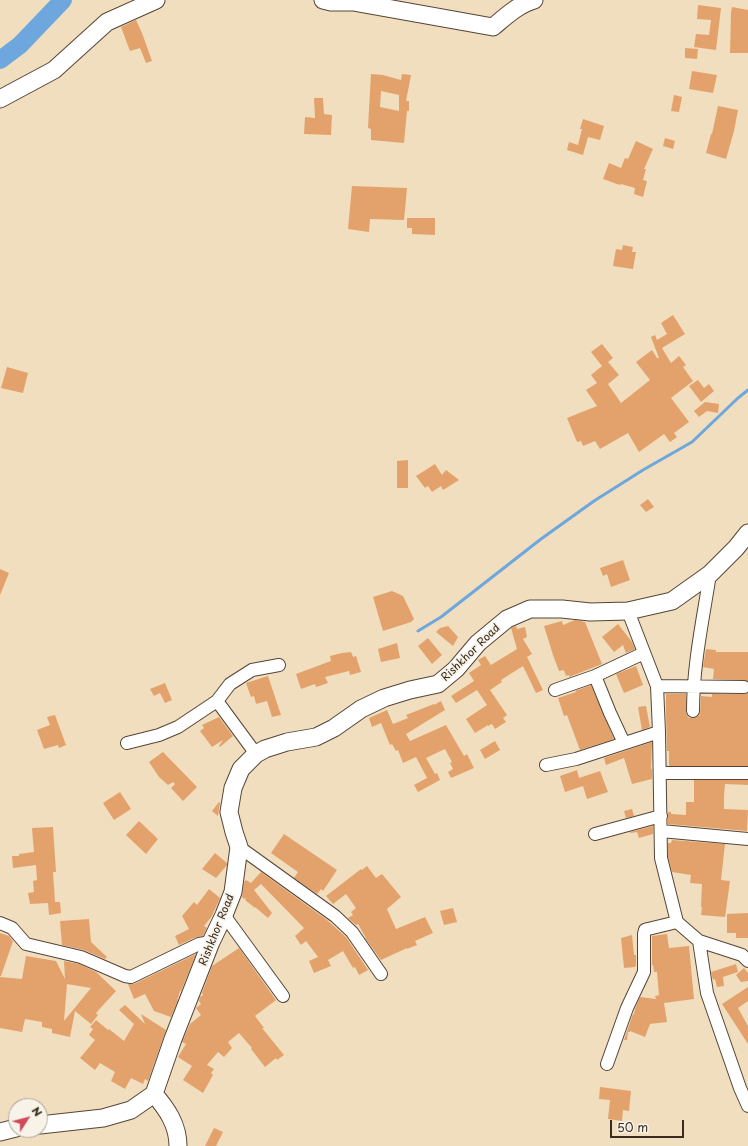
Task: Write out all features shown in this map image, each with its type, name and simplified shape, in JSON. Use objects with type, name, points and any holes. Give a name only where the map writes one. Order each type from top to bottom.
[{"type":"street","points":[[0,99],[54,70],[107,22],[156,0]]},
{"type":"street","points":[[323,0],[331,2],[353,2],[493,27],[506,16],[528,2],[534,0]]},
{"type":"street","name":"Rishkhor Road","points":[[154,1094],[173,1039],[211,942],[233,892],[240,847],[234,832],[229,812],[234,788],[241,769],[256,754],[280,744],[316,737],[334,728],[361,709],[384,698],[410,690],[438,684],[456,669],[478,643],[507,619],[530,609],[562,609],[590,612],[628,611],[672,601],[710,574],[736,548],[748,533]]},
{"type":"street","points":[[693,712],[693,686],[697,651],[710,574]]},
{"type":"street","points":[[628,611],[657,686],[662,831],[661,858],[677,922],[699,940],[742,955],[748,960]]},
{"type":"street","points":[[555,690],[595,676],[644,653]]},
{"type":"street","points":[[126,743],[159,735],[178,727],[217,701],[230,684],[252,670],[279,665]]},
{"type":"street","points":[[595,676],[624,743]]},
{"type":"street","points":[[657,686],[744,687]]},
{"type":"street","points":[[217,701],[256,754]]},
{"type":"street","points":[[546,765],[576,759],[659,732]]},
{"type":"street","points":[[660,773],[748,773]]},
{"type":"street","points":[[595,834],[661,816]]},
{"type":"street","points":[[662,831],[748,839]]},
{"type":"street","points":[[240,847],[335,916],[352,932],[382,974]]},
{"type":"street","points":[[224,915],[283,996]]},
{"type":"street","points":[[607,1064],[627,1008],[644,972],[645,930],[677,922]]},
{"type":"street","points":[[0,923],[12,928],[26,944],[81,957],[125,976],[131,976],[199,944],[211,942]]},
{"type":"street","points":[[699,940],[707,993],[740,1088],[748,1106]]},
{"type":"street","points":[[48,1124],[103,1118],[131,1110],[154,1094],[163,1104],[174,1122],[178,1146]]},
{"type":"building","points":[[698,5],[721,8],[716,50],[694,47],[696,34],[709,35],[711,20],[697,19]]},
{"type":"building","points":[[732,7],[748,10],[748,53],[730,53]]},
{"type":"building","points":[[136,20],[152,61],[146,63],[140,48],[130,51],[121,27]]},
{"type":"building","points":[[685,48],[698,49],[697,59],[685,58]]},
{"type":"building","points":[[692,71],[717,75],[713,93],[689,89]]},
{"type":"building","points":[[371,74],[383,75],[401,80],[402,74],[411,75],[406,101],[409,101],[409,111],[407,111],[404,143],[371,140],[371,129],[368,128]],"holes":[[[381,91],[399,95],[399,111],[380,107]]]},
{"type":"building","points":[[674,95],[682,97],[679,112],[671,111]]},
{"type":"building","points":[[314,98],[323,98],[324,114],[332,115],[331,135],[304,134],[305,117],[315,118]]},
{"type":"building","points":[[718,106],[738,110],[726,159],[706,153]]},
{"type":"building","points":[[583,119],[604,126],[600,140],[588,137],[583,155],[567,150],[569,142],[578,145]]},
{"type":"building","points":[[665,138],[675,141],[673,149],[663,146]]},
{"type":"building","points":[[636,141],[653,149],[644,169],[646,169],[643,180],[647,181],[643,197],[634,194],[635,188],[603,179],[609,163],[621,168],[625,158],[628,159]]},
{"type":"building","points":[[352,186],[407,188],[404,220],[370,219],[369,232],[348,229]]},
{"type":"building","points":[[407,218],[435,218],[435,235],[412,234],[412,228],[407,228]]},
{"type":"building","points":[[623,245],[633,247],[632,252],[636,252],[633,269],[613,266],[616,249],[622,250]]},
{"type":"building","points":[[673,315],[685,334],[662,348],[671,363],[679,356],[686,365],[683,367],[693,381],[671,398],[689,422],[674,433],[677,437],[670,442],[664,434],[639,452],[628,433],[600,449],[595,441],[583,446],[581,441],[577,442],[567,418],[597,406],[586,390],[597,383],[591,375],[602,366],[591,352],[602,344],[613,358],[608,362],[619,375],[608,384],[621,403],[650,380],[636,362],[652,350],[657,358],[659,358],[651,337],[655,335],[657,340],[667,334],[661,323]]},
{"type":"building","points":[[7,367],[28,373],[23,393],[1,388]]},
{"type":"building","points":[[698,380],[704,388],[709,384],[714,391],[701,402],[689,386]]},
{"type":"building","points":[[705,402],[719,404],[718,413],[707,411],[699,417],[694,411]]},
{"type":"building","points":[[408,460],[408,488],[397,488],[397,461]]},
{"type":"building","points":[[435,464],[442,475],[446,470],[459,480],[443,490],[441,486],[432,492],[428,486],[425,488],[416,476]]},
{"type":"building","points":[[648,499],[654,507],[646,512],[640,505]]},
{"type":"building","points":[[623,560],[630,580],[611,587],[607,574],[603,576],[600,568]]},
{"type":"building","points":[[0,569],[9,573],[0,595]]},
{"type":"building","points":[[392,591],[403,596],[414,619],[411,622],[383,631],[373,597]]},
{"type":"building","points":[[575,620],[585,622],[602,664],[569,677],[569,675],[566,676],[564,670],[559,671],[544,626],[562,621],[563,625]]},
{"type":"building","points":[[618,624],[632,642],[635,649],[626,653],[623,645],[614,652],[602,637]]},
{"type":"building","points":[[448,626],[458,637],[453,646],[436,632],[440,628]]},
{"type":"building","points":[[516,626],[517,629],[525,627],[527,637],[523,639],[532,654],[527,657],[543,690],[536,693],[523,666],[501,680],[502,682],[490,690],[507,715],[503,718],[506,722],[495,729],[492,724],[488,725],[475,733],[466,719],[487,705],[477,690],[456,703],[451,696],[474,681],[469,673],[481,665],[478,660],[485,656],[491,665],[517,649],[511,628]]},
{"type":"building","points":[[428,638],[442,655],[432,664],[418,646]]},
{"type":"building","points":[[397,643],[400,658],[381,662],[378,649]]},
{"type":"building","points":[[706,649],[716,650],[716,652],[748,652],[748,681],[713,679],[714,669],[703,667]]},
{"type":"building","points":[[351,652],[353,657],[356,656],[361,672],[350,675],[349,671],[325,677],[328,683],[316,687],[315,684],[301,689],[296,674],[331,661],[330,656]]},
{"type":"building","points":[[636,666],[643,685],[624,693],[616,674]]},
{"type":"building","points":[[268,676],[281,715],[272,717],[267,701],[256,704],[254,696],[251,697],[246,683]]},
{"type":"building","points":[[165,683],[172,700],[165,703],[160,693],[154,696],[150,689]]},
{"type":"building","points":[[591,685],[614,739],[580,750],[567,715],[564,716],[558,698]]},
{"type":"building","points":[[748,693],[748,766],[669,766],[669,751],[667,751],[666,694],[686,694],[686,714],[689,718],[693,718],[700,715],[701,696],[712,697],[712,694]]},
{"type":"building","points":[[441,701],[445,710],[406,734],[410,741],[446,725],[464,756],[467,754],[474,768],[451,778],[448,772],[453,769],[450,763],[452,762],[445,749],[426,758],[435,774],[437,773],[440,780],[418,792],[414,785],[427,778],[416,757],[403,763],[398,750],[396,751],[392,744],[390,745],[381,723],[372,727],[369,718],[387,710],[393,724],[408,718],[406,715]]},
{"type":"building","points":[[646,706],[650,727],[642,730],[638,707]]},
{"type":"building","points":[[55,715],[66,745],[59,748],[58,745],[44,749],[37,730],[50,725],[47,717]]},
{"type":"building","points":[[219,717],[233,736],[220,747],[219,746],[223,740],[212,747],[200,731],[204,728],[202,725]]},
{"type":"building","points":[[495,741],[500,750],[485,759],[480,750]]},
{"type":"building","points":[[652,742],[652,779],[632,784],[624,758],[606,765],[604,758]]},
{"type":"building","points":[[163,752],[197,787],[183,801],[171,788],[175,784],[173,782],[168,785],[159,777],[149,762]]},
{"type":"building","points":[[577,770],[579,778],[600,771],[608,792],[587,799],[583,786],[565,792],[560,776]]},
{"type":"building","points":[[694,780],[748,780],[748,785],[725,784],[724,796],[724,809],[748,810],[747,831],[668,824],[668,812],[671,812],[671,814],[686,815],[686,802],[694,802]]},
{"type":"building","points":[[120,792],[131,809],[114,820],[103,803]]},
{"type":"building","points":[[219,802],[220,803],[218,816],[212,811]]},
{"type":"building","points":[[632,809],[634,816],[626,818],[624,811]]},
{"type":"building","points":[[139,821],[158,839],[146,854],[126,835]]},
{"type":"building","points":[[653,826],[653,834],[639,838],[637,832],[630,832]]},
{"type":"building","points":[[53,827],[56,872],[53,872],[55,902],[60,902],[61,913],[49,915],[48,903],[30,904],[28,893],[34,892],[33,881],[37,880],[36,865],[13,868],[12,856],[19,856],[19,854],[34,852],[32,828]]},
{"type":"building","points":[[284,834],[337,870],[323,891],[321,889],[317,894],[294,878],[298,872],[271,853]]},
{"type":"building","points":[[672,840],[725,844],[721,880],[730,881],[725,917],[701,915],[702,884],[690,883],[691,875],[672,872],[668,857],[668,843],[671,843]]},
{"type":"building","points":[[215,853],[227,863],[216,878],[202,869]]},
{"type":"building","points":[[367,866],[376,878],[382,874],[401,897],[387,909],[396,929],[425,917],[433,933],[415,941],[417,945],[381,960],[365,938],[358,924],[356,925],[348,918],[353,915],[351,912],[356,908],[346,894],[333,904],[326,896]]},
{"type":"building","points":[[261,872],[327,920],[346,937],[368,970],[359,975],[343,951],[328,960],[331,966],[314,973],[309,961],[318,957],[306,941],[301,945],[295,936],[304,928],[261,884],[254,890],[272,913],[268,918],[242,897],[244,882],[246,880],[251,883]]},
{"type":"building","points":[[209,889],[220,898],[212,916],[204,926],[207,928],[203,936],[196,937],[179,945],[175,936],[189,929],[182,916],[194,902],[197,905]]},
{"type":"building","points":[[453,908],[457,922],[444,925],[440,911]]},
{"type":"building","points":[[748,913],[748,938],[736,938],[736,933],[727,933],[727,914]]},
{"type":"building","points":[[89,919],[91,942],[107,957],[105,959],[84,950],[62,945],[60,921]]},
{"type":"building","points":[[0,933],[9,936],[13,941],[1,976],[0,976]]},
{"type":"building","points":[[667,934],[669,948],[689,946],[694,999],[664,1003],[667,1022],[650,1024],[645,1037],[630,1031],[628,1032],[627,1040],[624,1040],[640,997],[656,999],[655,996],[659,995],[657,972],[654,972],[652,965],[652,936]]},
{"type":"building","points":[[632,935],[634,955],[636,955],[636,966],[624,968],[621,938]]},
{"type":"building","points":[[239,948],[276,1000],[255,1016],[264,1028],[262,1028],[284,1055],[277,1060],[276,1058],[265,1067],[251,1049],[252,1048],[239,1033],[228,1042],[232,1048],[224,1057],[218,1052],[207,1065],[214,1069],[211,1073],[213,1075],[203,1093],[183,1080],[192,1066],[178,1057],[186,1044],[182,1042],[190,1024],[201,1015],[196,1008],[201,1004],[199,1001],[200,997],[203,995],[202,993],[212,966]]},
{"type":"building","points":[[196,954],[177,998],[178,1000],[171,1017],[154,1011],[145,994],[134,999],[128,984],[134,984]]},
{"type":"building","points":[[26,956],[56,961],[65,979],[64,961],[79,964],[96,972],[116,991],[96,1013],[98,1015],[91,1024],[75,1011],[70,1037],[52,1033],[52,1029],[42,1027],[42,1022],[25,1019],[22,1032],[0,1028],[0,977],[22,979]],"holes":[[[67,984],[91,988],[64,1021]]]},
{"type":"building","points":[[736,964],[738,972],[723,977],[724,986],[717,987],[711,972]]},
{"type":"building","points":[[744,968],[748,973],[748,981],[741,982],[736,975]]},
{"type":"building","points":[[748,987],[748,1001],[738,1008],[748,1026],[748,1044],[722,1004]]},
{"type":"building","points":[[125,1005],[145,1024],[141,1014],[166,1030],[148,1081],[145,1079],[143,1084],[131,1078],[125,1089],[111,1081],[115,1072],[100,1063],[95,1070],[80,1058],[95,1040],[89,1035],[93,1029],[90,1027],[96,1020],[124,1041],[134,1024],[119,1010]]},
{"type":"building","points":[[600,1087],[631,1091],[629,1111],[623,1110],[622,1121],[608,1119],[610,1100],[599,1099]]},
{"type":"building","points":[[214,1128],[223,1132],[216,1146],[205,1146]]},
{"type":"waterway","points":[[0,60],[20,45],[63,0]]},
{"type":"waterway","points":[[418,631],[441,617],[541,539],[594,501],[643,470],[692,442],[748,390]]}]
